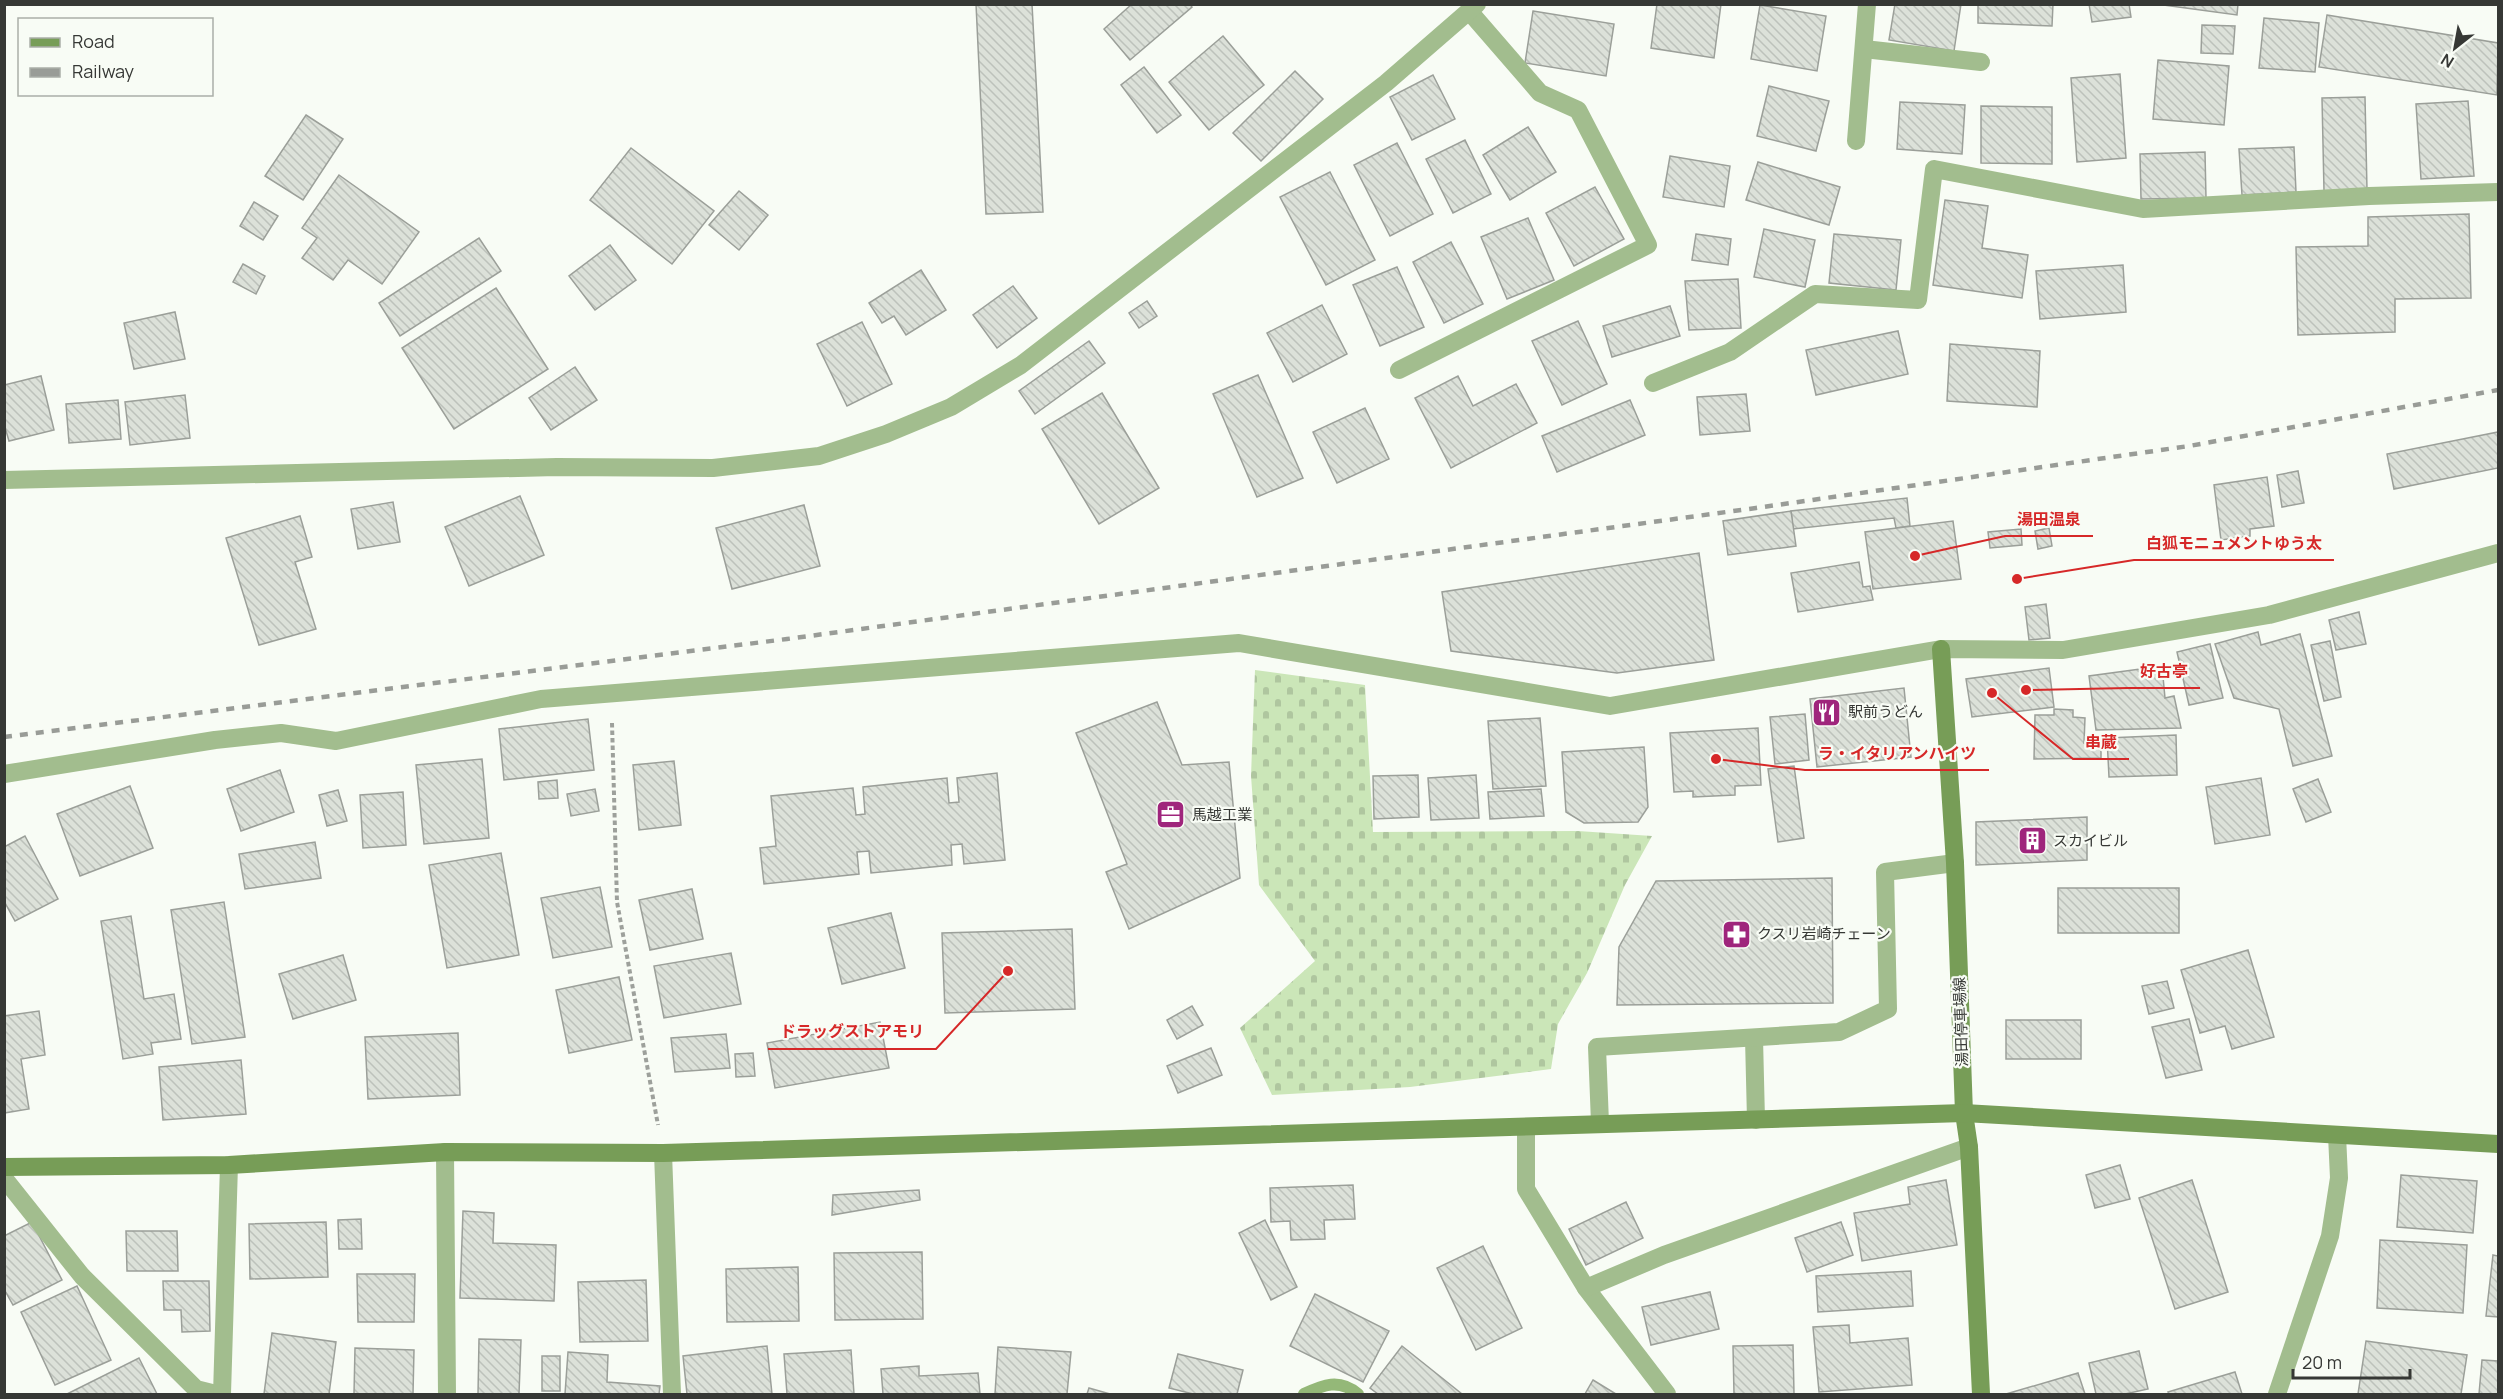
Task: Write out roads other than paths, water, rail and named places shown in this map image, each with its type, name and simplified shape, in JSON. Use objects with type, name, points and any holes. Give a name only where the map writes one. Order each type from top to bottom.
[{"type":"street","points":[[1856,141],[1867,4]]},
{"type":"street","points":[[4,480],[557,467],[713,468],[819,456],[886,434],[951,407],[1021,365],[1386,83],[1473,8],[1540,93],[1578,110],[1648,245],[1399,370]]},
{"type":"street","points":[[1864,49],[1981,62]]},
{"type":"street","points":[[1653,383],[1730,352],[1815,294],[1918,300],[1934,169],[2143,209],[2369,196],[2499,192]]},
{"type":"street","points":[[4,774],[215,740],[281,733],[336,741],[541,699],[1239,643],[1610,706],[1941,649],[2062,650],[2269,615],[2499,553]]},
{"type":"street","name":"湯田停車場線","points":[[1941,649],[1955,863],[1964,1113],[1969,1147],[1981,1395]]},
{"type":"street","points":[[1600,1123],[1597,1047],[1839,1032],[1888,1009],[1885,872],[1955,863]]},
{"type":"street","points":[[1754,1038],[1756,1120]]},
{"type":"street","points":[[4,1167],[228,1165],[445,1152],[663,1153],[1964,1113],[2499,1144]]},
{"type":"street","points":[[1526,1128],[1526,1189],[1586,1288],[1667,1395]]},
{"type":"street","points":[[2277,1395],[2330,1236],[2339,1178],[2337,1135]]},
{"type":"street","points":[[1586,1288],[1664,1255],[1969,1147]]},
{"type":"street","points":[[445,1152],[447,1395]]},
{"type":"street","points":[[663,1153],[672,1395]]},
{"type":"street","points":[[222,1395],[228,1165]]},
{"type":"street","points":[[4,1178],[82,1276],[196,1389],[216,1395]]},
{"type":"waterway","points":[[1304,1394],[1331,1385],[1344,1386],[1358,1394]]},
{"type":"railway","points":[[4,737],[787,639],[1756,508],[2189,446],[2498,390]]},
{"type":"place","name":"湯田温泉","points":[[1915,556]]},
{"type":"place","name":"白狐モニュメントゆう太","points":[[2017,579]]},
{"type":"place","name":"好古亭","points":[[2026,690]]},
{"type":"place","name":"串蔵","points":[[1992,693]]},
{"type":"place","name":"駅前うどん","points":[[1827,712]]},
{"type":"place","name":"ラ・イタリアンハイツ","points":[[1716,759]]},
{"type":"place","name":"馬越工業","points":[[1171,815]]},
{"type":"place","name":"スカイビル","points":[[2032,841]]},
{"type":"place","name":"クスリ岩崎チェーン","points":[[1736,934]]},
{"type":"place","name":"ドラッグストアモリ","points":[[1008,971]]}]
